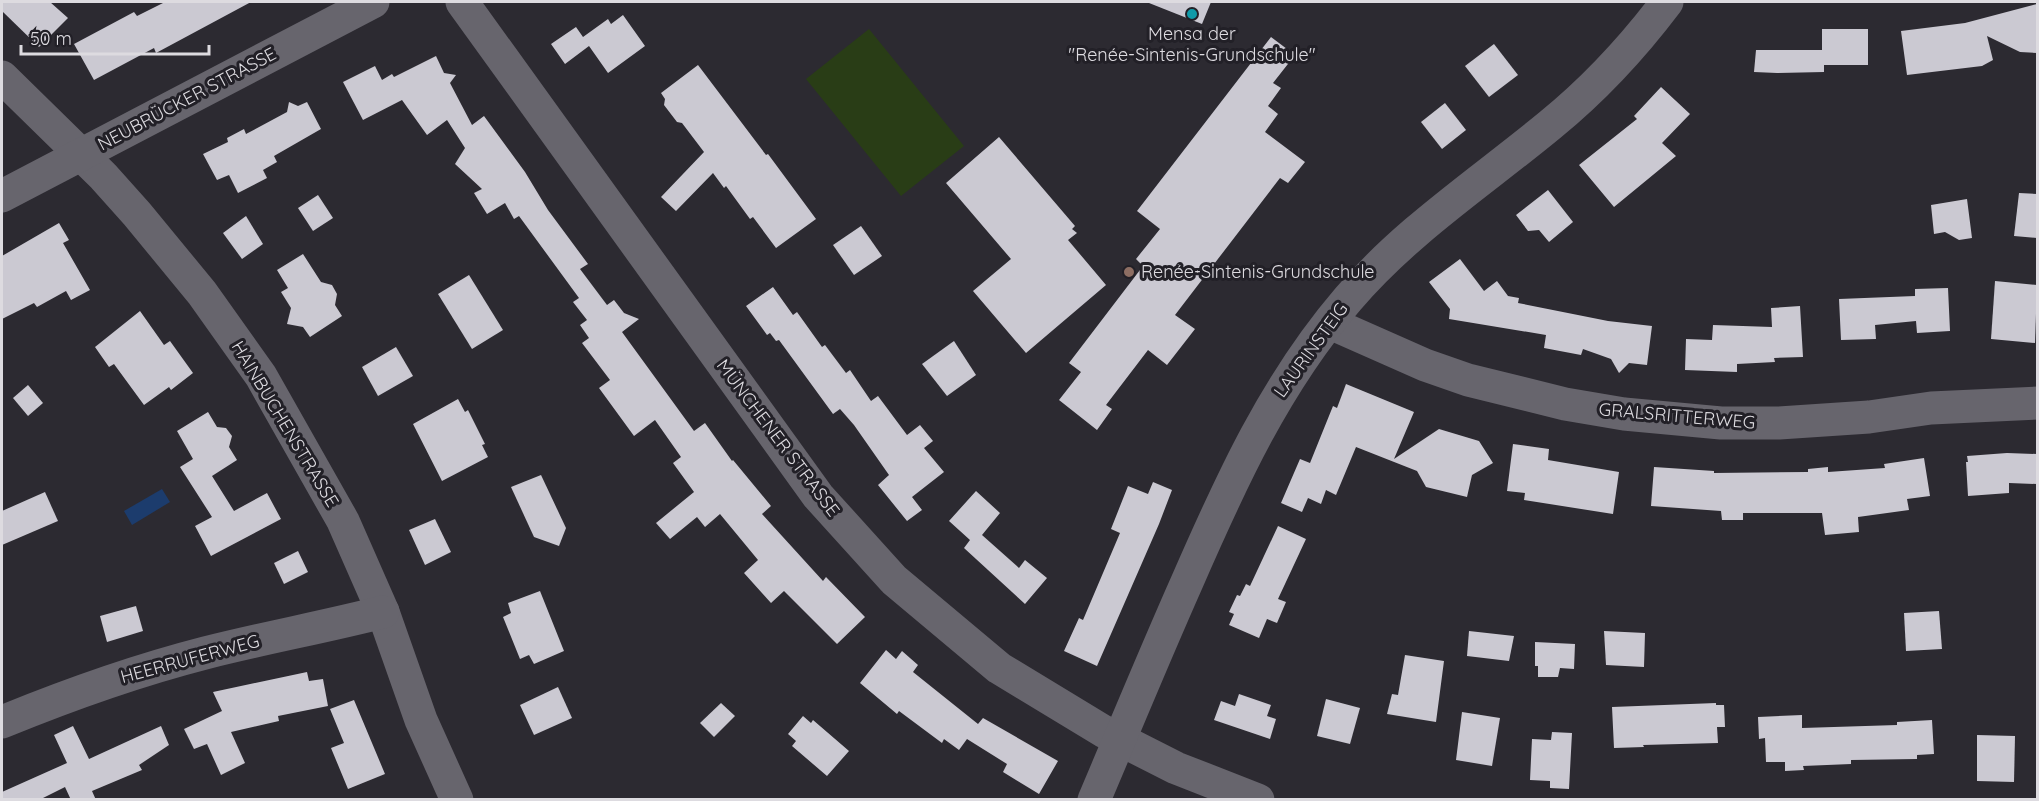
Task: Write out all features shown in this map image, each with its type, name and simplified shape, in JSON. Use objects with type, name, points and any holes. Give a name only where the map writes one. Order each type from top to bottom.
[{"type":"street","name":"NEUBRÜCKER STRASSE","points":[[2,196],[373,2]]},
{"type":"street","name":"MÜNCHENER STRASSE","points":[[462,2],[826,506],[894,580],[999,668],[1119,739],[1176,768],[1258,800]]},
{"type":"street","name":"LAURINSTEIG","points":[[1094,800],[1210,528],[1240,464],[1273,402],[1300,361],[1348,299],[1374,271],[1421,226],[1552,124],[1606,73],[1667,2]]},
{"type":"street","name":"HAINBUCHENSTRASSE","points":[[2,77],[137,214],[202,293],[261,376],[344,520],[383,612],[421,720],[457,800]]},
{"type":"street","name":"GRALSRITTERWEG","points":[[1330,323],[1425,365],[1468,380],[1565,404],[1624,414],[1721,423],[1779,423],[1849,419],[1968,405],[2037,403]]},
{"type":"street","name":"HEERRUFERWEG","points":[[2,722],[54,700],[106,682],[194,656],[383,612]]},
{"type":"green space","points":[[869,29],[964,146],[901,196],[806,79]]},
{"type":"water","points":[[162,489],[170,502],[132,525],[124,511]]},
{"type":"building","points":[[2,2],[50,2],[68,18],[39,47],[2,11]]},
{"type":"building","points":[[165,2],[251,2],[156,53],[154,48],[94,80],[74,44],[134,12],[137,16]]},
{"type":"building","name":"Mensa der \"Renée-Sintenis-Grundschule\"","points":[[1149,2],[1211,2],[1202,24]]},
{"type":"building","points":[[2037,4],[2037,53],[2020,52],[1987,36],[1993,60],[1982,66],[1907,75],[1901,31],[1965,23]]},
{"type":"building","points":[[623,15],[645,46],[608,73],[589,46],[565,64],[551,44],[576,27],[583,37],[608,19],[611,24]]},
{"type":"building","points":[[1822,29],[1868,29],[1868,65],[1824,65],[1824,72],[1754,72],[1756,50],[1822,50]]},
{"type":"building","name":"Renée-Sintenis-Grundschule","points":[[1271,37],[1295,55],[1273,83],[1281,88],[1268,106],[1278,114],[1265,132],[1305,162],[1288,183],[1280,178],[1175,315],[1195,329],[1167,365],[1148,350],[1106,405],[1112,409],[1097,430],[1059,400],[1081,372],[1069,363],[1143,266],[1136,259],[1160,229],[1137,211]]},
{"type":"building","points":[[1494,44],[1518,75],[1489,97],[1465,66]]},
{"type":"building","points":[[436,56],[444,73],[456,75],[450,83],[472,125],[484,116],[588,264],[580,269],[607,305],[614,300],[624,313],[639,319],[622,332],[694,431],[705,423],[732,461],[771,506],[762,514],[823,581],[826,577],[865,617],[837,644],[784,591],[771,603],[744,573],[758,560],[720,514],[705,527],[697,517],[670,539],[656,523],[694,492],[673,463],[681,457],[655,420],[634,436],[599,388],[610,380],[582,343],[589,338],[580,325],[587,320],[573,302],[579,298],[519,216],[514,219],[505,203],[487,214],[474,193],[482,189],[455,164],[465,148],[447,120],[427,135],[402,100],[363,120],[343,82],[375,66],[382,80],[392,74],[394,77]]},
{"type":"building","points":[[698,65],[816,219],[776,248],[753,217],[750,219],[726,186],[724,188],[713,173],[676,211],[661,197],[704,152],[682,123],[677,122],[664,105],[665,99],[661,93]]},
{"type":"building","points":[[1661,87],[1690,114],[1662,143],[1676,156],[1614,207],[1579,165],[1637,119],[1634,116]]},
{"type":"building","points":[[289,102],[298,106],[307,102],[321,129],[274,156],[277,162],[263,170],[267,178],[238,193],[229,175],[217,180],[203,154],[228,142],[227,138],[244,129],[246,134],[287,112]]},
{"type":"building","points":[[1445,103],[1466,130],[1442,149],[1421,122]]},
{"type":"building","points":[[999,137],[1075,226],[1072,229],[1077,233],[1068,240],[1106,285],[1026,353],[973,291],[1011,259],[946,183]]},
{"type":"building","points":[[1548,190],[1573,222],[1549,242],[1539,230],[1528,231],[1516,215]]},
{"type":"building","points":[[2019,193],[2037,194],[2037,238],[2014,236]]},
{"type":"building","points":[[318,195],[333,218],[313,231],[298,208]]},
{"type":"building","points":[[1967,199],[1972,238],[1959,240],[1945,232],[1934,234],[1931,205]]},
{"type":"building","points":[[246,216],[263,244],[242,259],[223,233]]},
{"type":"building","points":[[59,223],[69,240],[63,243],[90,290],[71,300],[66,291],[37,307],[34,303],[2,319],[2,256]]},
{"type":"building","points":[[861,226],[882,256],[854,275],[833,245]]},
{"type":"building","points":[[303,254],[321,282],[332,285],[337,294],[335,305],[342,316],[310,337],[303,327],[287,324],[291,308],[281,292],[288,288],[277,270]]},
{"type":"building","points":[[1460,259],[1484,291],[1497,281],[1508,296],[1519,298],[1518,303],[1608,321],[1652,326],[1647,365],[1629,363],[1619,373],[1611,359],[1583,349],[1581,355],[1544,348],[1546,335],[1449,319],[1450,309],[1429,282]]},
{"type":"building","points":[[469,275],[503,330],[472,349],[438,294]]},
{"type":"building","points":[[1995,281],[2037,285],[2035,343],[1991,339]]},
{"type":"building","points":[[773,287],[793,315],[797,312],[822,347],[825,345],[846,373],[850,370],[871,401],[878,396],[907,435],[920,425],[933,441],[924,448],[944,472],[912,497],[922,510],[907,521],[878,485],[889,475],[854,425],[840,409],[833,414],[779,340],[776,341],[770,333],[767,335],[746,306]]},
{"type":"building","points":[[1948,288],[1950,331],[1917,333],[1916,321],[1875,325],[1876,339],[1841,340],[1839,299],[1915,296],[1915,289]]},
{"type":"building","points":[[1800,306],[1803,357],[1774,358],[1775,362],[1737,364],[1737,372],[1685,370],[1686,339],[1712,340],[1713,325],[1772,327],[1771,308]]},
{"type":"building","points":[[140,311],[164,345],[170,341],[193,373],[171,390],[169,387],[144,405],[114,364],[109,367],[95,347]]},
{"type":"building","points":[[954,341],[976,375],[947,396],[922,364]]},
{"type":"building","points":[[396,347],[413,376],[378,396],[362,367]]},
{"type":"building","points":[[1346,384],[1414,412],[1394,459],[1439,429],[1479,441],[1493,463],[1472,475],[1467,497],[1426,487],[1417,471],[1356,447],[1336,495],[1326,490],[1321,504],[1308,498],[1302,512],[1281,503],[1300,459],[1310,463],[1333,406],[1337,408]]},
{"type":"building","points":[[28,385],[43,403],[28,416],[13,398]]},
{"type":"building","points":[[458,399],[465,412],[468,410],[485,444],[482,445],[488,457],[442,481],[413,424]]},
{"type":"building","points":[[208,412],[217,427],[226,428],[232,436],[229,447],[237,460],[212,476],[234,511],[267,493],[281,519],[211,556],[195,526],[212,517],[180,467],[193,459],[177,431]]},
{"type":"building","points":[[1513,444],[1549,449],[1548,460],[1619,472],[1613,514],[1524,500],[1525,493],[1507,491]]},
{"type":"building","points":[[2007,453],[2037,454],[2037,484],[2009,483],[2009,493],[1968,496],[1967,456]]},
{"type":"building","points":[[1924,458],[1930,496],[1907,499],[1909,510],[1858,517],[1859,532],[1825,535],[1822,513],[1743,513],[1743,520],[1722,520],[1721,511],[1651,506],[1654,467],[1714,471],[1714,473],[1808,472],[1808,469],[1828,467],[1828,472],[1885,468],[1884,464]]},
{"type":"building","points":[[541,475],[566,528],[559,546],[534,537],[511,487]]},
{"type":"building","points":[[1153,482],[1172,490],[1097,666],[1064,651],[1079,618],[1083,620],[1120,533],[1111,529],[1128,486],[1148,494]]},
{"type":"building","points":[[976,491],[1000,513],[982,535],[1019,568],[1025,560],[1047,578],[1025,604],[964,548],[970,540],[949,521]]},
{"type":"building","points":[[45,492],[58,521],[2,545],[2,511]]},
{"type":"building","points":[[435,519],[451,552],[425,565],[409,530]]},
{"type":"building","points":[[1278,526],[1306,539],[1278,599],[1286,602],[1277,623],[1267,619],[1259,638],[1229,625],[1234,614],[1229,612],[1237,595],[1240,596],[1246,584],[1250,586]]},
{"type":"building","points":[[298,551],[308,572],[284,584],[274,563]]},
{"type":"building","points":[[540,591],[564,651],[534,664],[529,655],[520,659],[503,617],[511,613],[508,603]]},
{"type":"building","points":[[136,606],[143,631],[107,642],[100,616]]},
{"type":"building","points":[[1939,611],[1942,649],[1906,651],[1904,613]]},
{"type":"building","points":[[1469,631],[1514,636],[1509,661],[1467,656]]},
{"type":"building","points":[[1604,631],[1645,633],[1644,667],[1606,665]]},
{"type":"building","points":[[1535,642],[1575,644],[1574,669],[1560,668],[1558,677],[1538,677],[1538,666],[1535,666]]},
{"type":"building","points":[[886,650],[896,659],[902,651],[918,665],[913,672],[978,724],[983,718],[1058,761],[1039,794],[1003,772],[1007,764],[967,739],[959,750],[944,739],[942,743],[899,711],[897,714],[860,683]]},
{"type":"building","points":[[1405,655],[1444,661],[1436,722],[1387,714],[1392,694],[1398,695]]},
{"type":"building","points":[[307,672],[309,681],[323,679],[328,706],[278,716],[279,721],[231,732],[245,763],[221,775],[207,744],[194,749],[184,729],[222,711],[213,692]]},
{"type":"building","points":[[558,687],[572,718],[534,735],[520,705]]},
{"type":"building","points":[[1239,694],[1271,705],[1267,716],[1276,719],[1270,739],[1214,720],[1221,701],[1235,706]]},
{"type":"building","points":[[1326,699],[1360,708],[1350,744],[1317,736]]},
{"type":"building","points":[[354,700],[385,774],[348,789],[331,748],[344,743],[330,709]]},
{"type":"building","points":[[721,703],[735,716],[714,737],[700,723]]},
{"type":"building","points":[[1716,703],[1716,705],[1724,705],[1725,727],[1717,727],[1718,743],[1614,748],[1612,707]]},
{"type":"building","points":[[1462,712],[1500,718],[1492,766],[1456,760]]},
{"type":"building","points":[[1802,715],[1802,728],[1897,725],[1897,722],[1932,720],[1934,754],[1917,755],[1917,759],[1851,760],[1851,764],[1803,766],[1804,770],[1785,771],[1785,762],[1766,762],[1765,738],[1759,739],[1758,717]]},
{"type":"building","points":[[803,716],[811,723],[813,720],[849,751],[827,776],[792,746],[796,741],[788,734]]},
{"type":"building","points":[[73,726],[89,759],[161,726],[169,745],[139,765],[142,770],[92,791],[96,800],[71,800],[65,787],[39,800],[2,800],[2,792],[67,763],[54,735]]},
{"type":"building","points":[[1552,732],[1572,733],[1569,789],[1550,788],[1550,781],[1530,780],[1532,739],[1551,740]]},
{"type":"building","points":[[1977,735],[2015,736],[2014,782],[1977,781]]},
{"type":"place","name":"Mensa der \"Renée-Sintenis-Grundschule\"","points":[[1192,14]]},
{"type":"place","name":"Renée-Sintenis-Grundschule","points":[[1129,272]]}]
